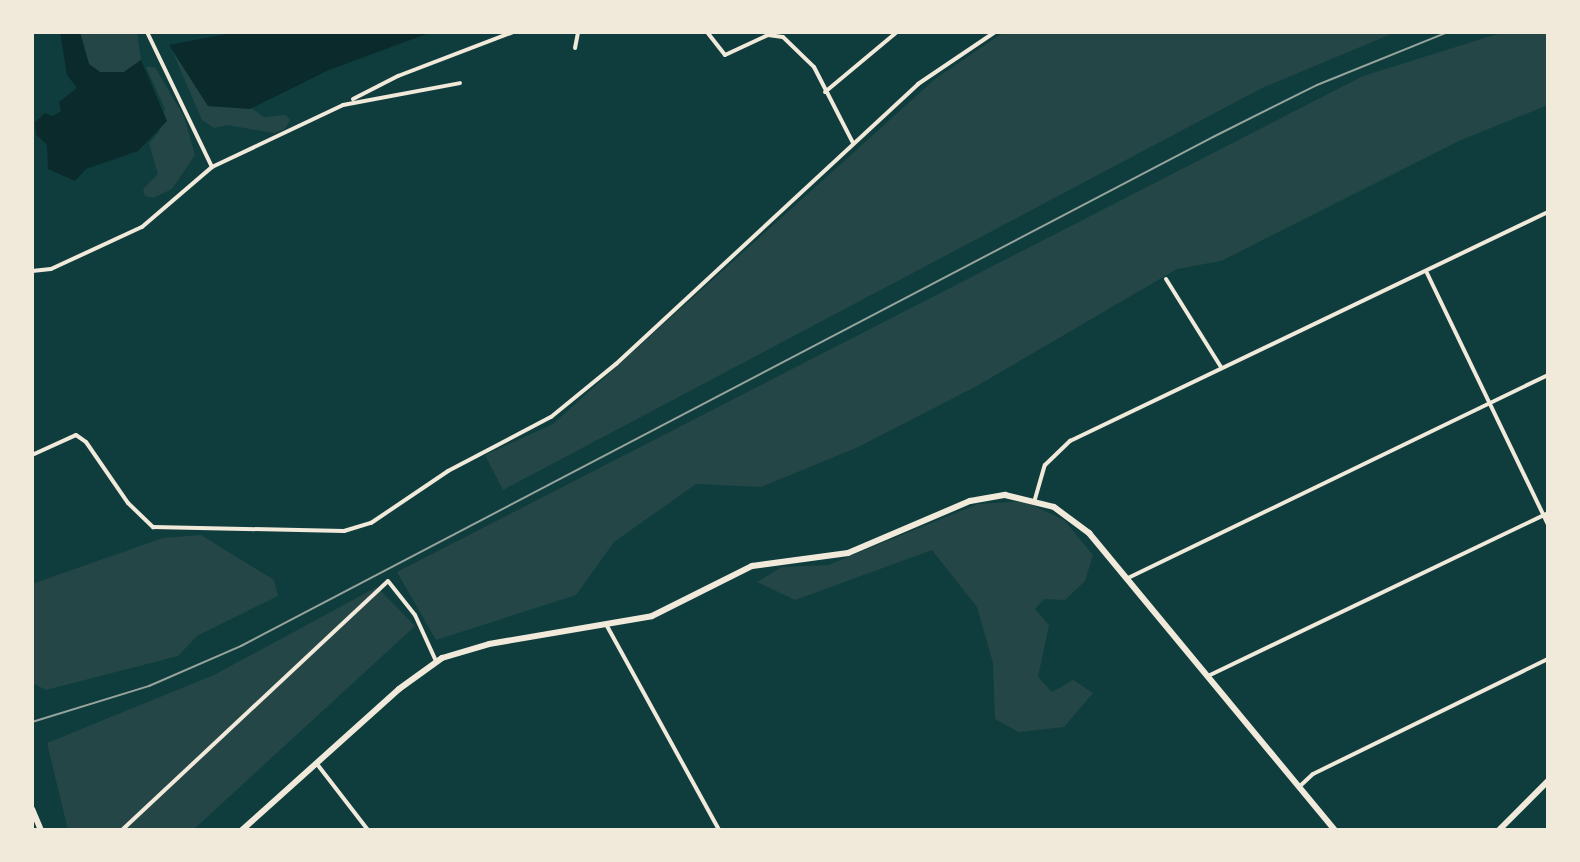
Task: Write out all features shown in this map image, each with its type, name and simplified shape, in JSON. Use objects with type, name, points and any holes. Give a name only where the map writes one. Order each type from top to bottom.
[{"type":"main road","points":[[242,830],[436,661],[489,644],[607,626],[675,607],[752,566],[848,553],[980,499],[1035,499],[1078,523],[1128,578],[1335,830]]},
{"type":"main road","points":[[1499,830],[1548,781]]},
{"type":"main road","points":[[32,809],[41,830]]},
{"type":"street","points":[[147,32],[212,167]]},
{"type":"street","points":[[32,271],[51,269],[142,227],[212,167],[398,76],[513,32]]},
{"type":"street","points":[[575,48],[578,32]]},
{"type":"street","points":[[707,32],[725,55],[768,35],[783,37],[814,67],[853,143]]},
{"type":"street","points":[[32,455],[76,435],[86,442],[128,503],[153,527],[344,531],[371,523],[448,471],[551,417],[616,364],[918,84],[995,32]]},
{"type":"street","points":[[825,92],[895,33]]},
{"type":"street","points":[[343,105],[460,83]]},
{"type":"street","points":[[1035,499],[1045,465],[1063,445],[1548,212]]},
{"type":"street","points":[[1426,270],[1546,514],[1548,525]]},
{"type":"street","points":[[1166,279],[1221,367]]},
{"type":"street","points":[[1128,578],[1548,375]]},
{"type":"street","points":[[1208,676],[1546,514]]},
{"type":"street","points":[[122,830],[388,581],[415,615],[436,661]]},
{"type":"street","points":[[607,626],[719,830]]},
{"type":"street","points":[[1299,787],[1313,774],[1548,659]]},
{"type":"street","points":[[317,764],[368,830]]},
{"type":"shaded area","points":[[60,32],[80,32],[89,64],[100,72],[124,72],[141,60],[167,121],[138,151],[86,169],[75,181],[48,169],[47,145],[36,134],[35,122],[45,113],[53,116],[61,111],[59,102],[77,88],[67,75]]},
{"type":"shaded area","points":[[80,32],[137,32],[141,60],[124,72],[100,72],[89,65]]},
{"type":"shaded area","points":[[237,32],[432,32],[329,70],[250,109],[208,106],[169,45]]},
{"type":"shaded area","points":[[1004,32],[1396,32],[1262,88],[503,490],[485,455],[553,424],[935,79]]},
{"type":"shaded area","points":[[1504,32],[1548,32],[1548,105],[1461,140],[1221,261],[1177,269],[975,387],[856,448],[761,487],[696,484],[614,542],[576,595],[436,640],[397,572],[1363,76]]},
{"type":"shaded area","points":[[172,50],[208,106],[251,108],[264,117],[286,115],[290,120],[285,129],[274,133],[227,125],[214,128],[202,120]]},
{"type":"shaded area","points":[[146,67],[155,67],[184,117],[195,155],[172,189],[153,198],[145,196],[143,189],[158,174],[149,143],[159,132],[165,109]]},
{"type":"shaded area","points":[[1024,501],[1064,520],[1093,555],[1085,581],[1065,600],[1044,599],[1035,609],[1049,625],[1038,677],[1052,692],[1073,680],[1093,693],[1064,727],[1019,732],[995,719],[993,663],[977,607],[932,550],[795,600],[757,582],[782,567],[828,565],[978,504]]},
{"type":"shaded area","points":[[201,535],[274,580],[278,596],[197,636],[178,656],[46,690],[32,683],[32,584],[163,538]]},
{"type":"shaded area","points":[[377,587],[415,626],[193,830],[68,830],[47,743],[214,675]]},
{"type":"railway","points":[[32,722],[149,686],[241,646],[1213,137],[1317,85],[1448,32]]}]
